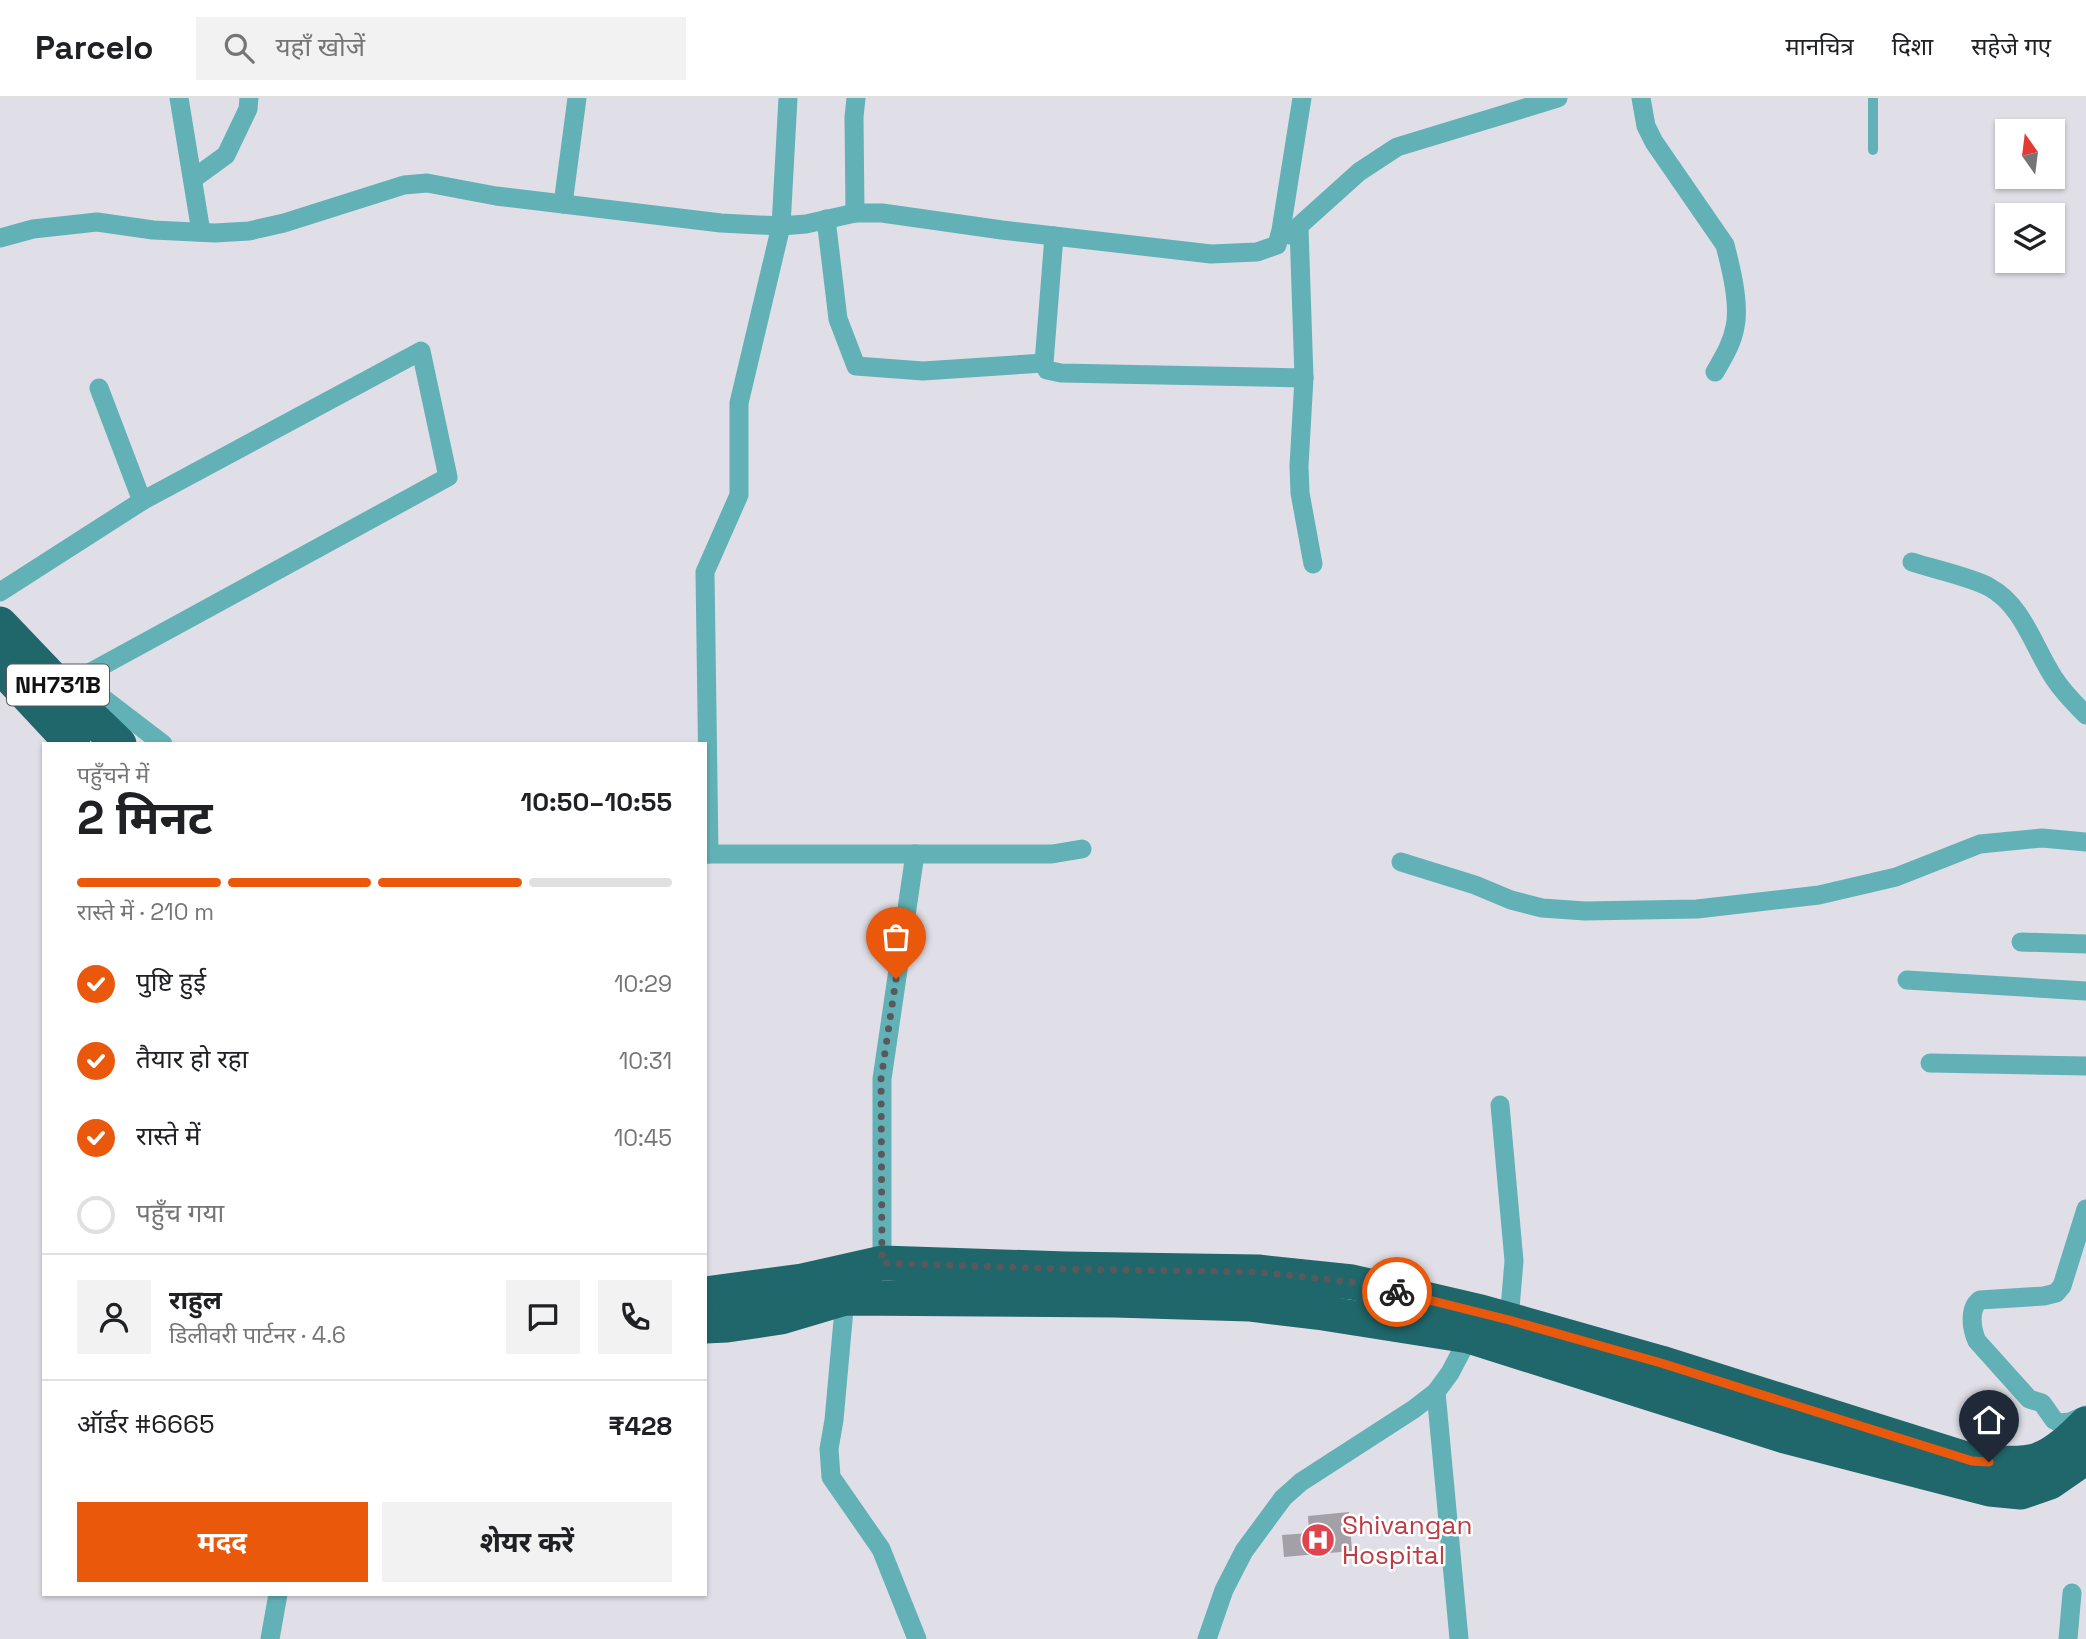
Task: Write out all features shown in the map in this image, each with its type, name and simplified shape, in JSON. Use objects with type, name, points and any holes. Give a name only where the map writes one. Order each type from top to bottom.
[{"type":"highway","name":"NH731B","points":[[0,624],[70,684],[117,742]]},
{"type":"highway","points":[[0,666],[71,742]]},
{"type":"highway","points":[[707,1294],[802,1281],[882,1263],[1258,1272],[1352,1282],[1486,1323],[1785,1436],[1990,1489],[2021,1492],[2050,1482],[2086,1457]]},
{"type":"highway","points":[[707,1326],[781,1317],[845,1298],[1249,1304],[1323,1313],[1486,1323],[1661,1363],[1972,1461],[2037,1461],[2063,1447],[2086,1424]]},
{"type":"street","points":[[179,98],[201,232]]},
{"type":"street","points":[[193,179],[226,155],[248,109],[249,98]]},
{"type":"street","points":[[563,204],[577,98]]},
{"type":"street","points":[[706,742],[705,572],[739,495],[739,403],[781,226],[788,98]]},
{"type":"street","points":[[855,213],[856,98]]},
{"type":"street","points":[[1277,245],[1302,98]]},
{"type":"street","points":[[0,238],[33,229],[97,222],[153,230],[249,231],[284,223],[404,185],[427,183],[496,196],[708,222],[781,226],[855,213],[882,213],[1211,254],[1258,252],[1277,245],[1359,172],[1397,148],[1558,98]]},
{"type":"street","points":[[1641,98],[1646,126],[1654,142],[1725,245],[1736,306],[1736,326],[1729,348],[1715,372]]},
{"type":"street","points":[[826,219],[838,319],[856,366],[922,371],[1044,363]]},
{"type":"street","points":[[1299,228],[1304,378],[1300,493],[1313,564]]},
{"type":"street","points":[[1054,236],[1044,363],[1047,370],[1061,373],[1304,378]]},
{"type":"street","points":[[0,592],[142,501],[421,351],[448,477],[70,684],[160,742]]},
{"type":"street","points":[[99,388],[142,501]]},
{"type":"street","points":[[1912,562],[1987,585],[2001,595],[2018,614],[2054,678],[2086,715]]},
{"type":"street","points":[[1401,862],[1542,908],[1585,911],[1697,909],[1819,895],[1896,877],[1980,844],[2042,838],[2086,842]]},
{"type":"street","points":[[707,854],[1052,853],[1082,849]]},
{"type":"street","points":[[882,1263],[881,1079],[915,854]]},
{"type":"street","points":[[2021,942],[2086,944]]},
{"type":"street","points":[[1907,980],[2086,992]]},
{"type":"street","points":[[1930,1063],[2086,1066]]},
{"type":"street","points":[[1207,1639],[1224,1590],[1244,1551],[1283,1498],[1301,1482],[1436,1392],[1486,1323],[1514,1261],[1500,1105]]},
{"type":"street","points":[[2086,1209],[2062,1286],[2056,1293],[1980,1300],[1973,1310],[1974,1335],[1977,1340],[2029,1399],[2042,1403],[2054,1420],[2060,1423],[2086,1415]]},
{"type":"street","points":[[845,1298],[829,1449],[831,1477],[881,1549],[917,1639]]},
{"type":"street","points":[[1436,1392],[1460,1639]]},
{"type":"street","points":[[2068,1639],[2072,1592]]},
{"type":"street","points":[[271,1639],[278,1596]]},
{"type":"lane","points":[[1872,150],[1873,98]]},
{"type":"building","points":[[1349,1512],[1352,1551],[1284,1557],[1282,1535],[1309,1533],[1308,1516]]},
{"type":"way so far","points":[[896,979],[881,1079],[882,1263],[1258,1272],[1352,1282],[1397,1292]]},
{"type":"place","name":"Shivangan Hospital","points":[[1318,1540]]},
{"type":"route","points":[[1397,1292],[1481,1312],[1636,1356],[1972,1461],[1989,1462]]}]
